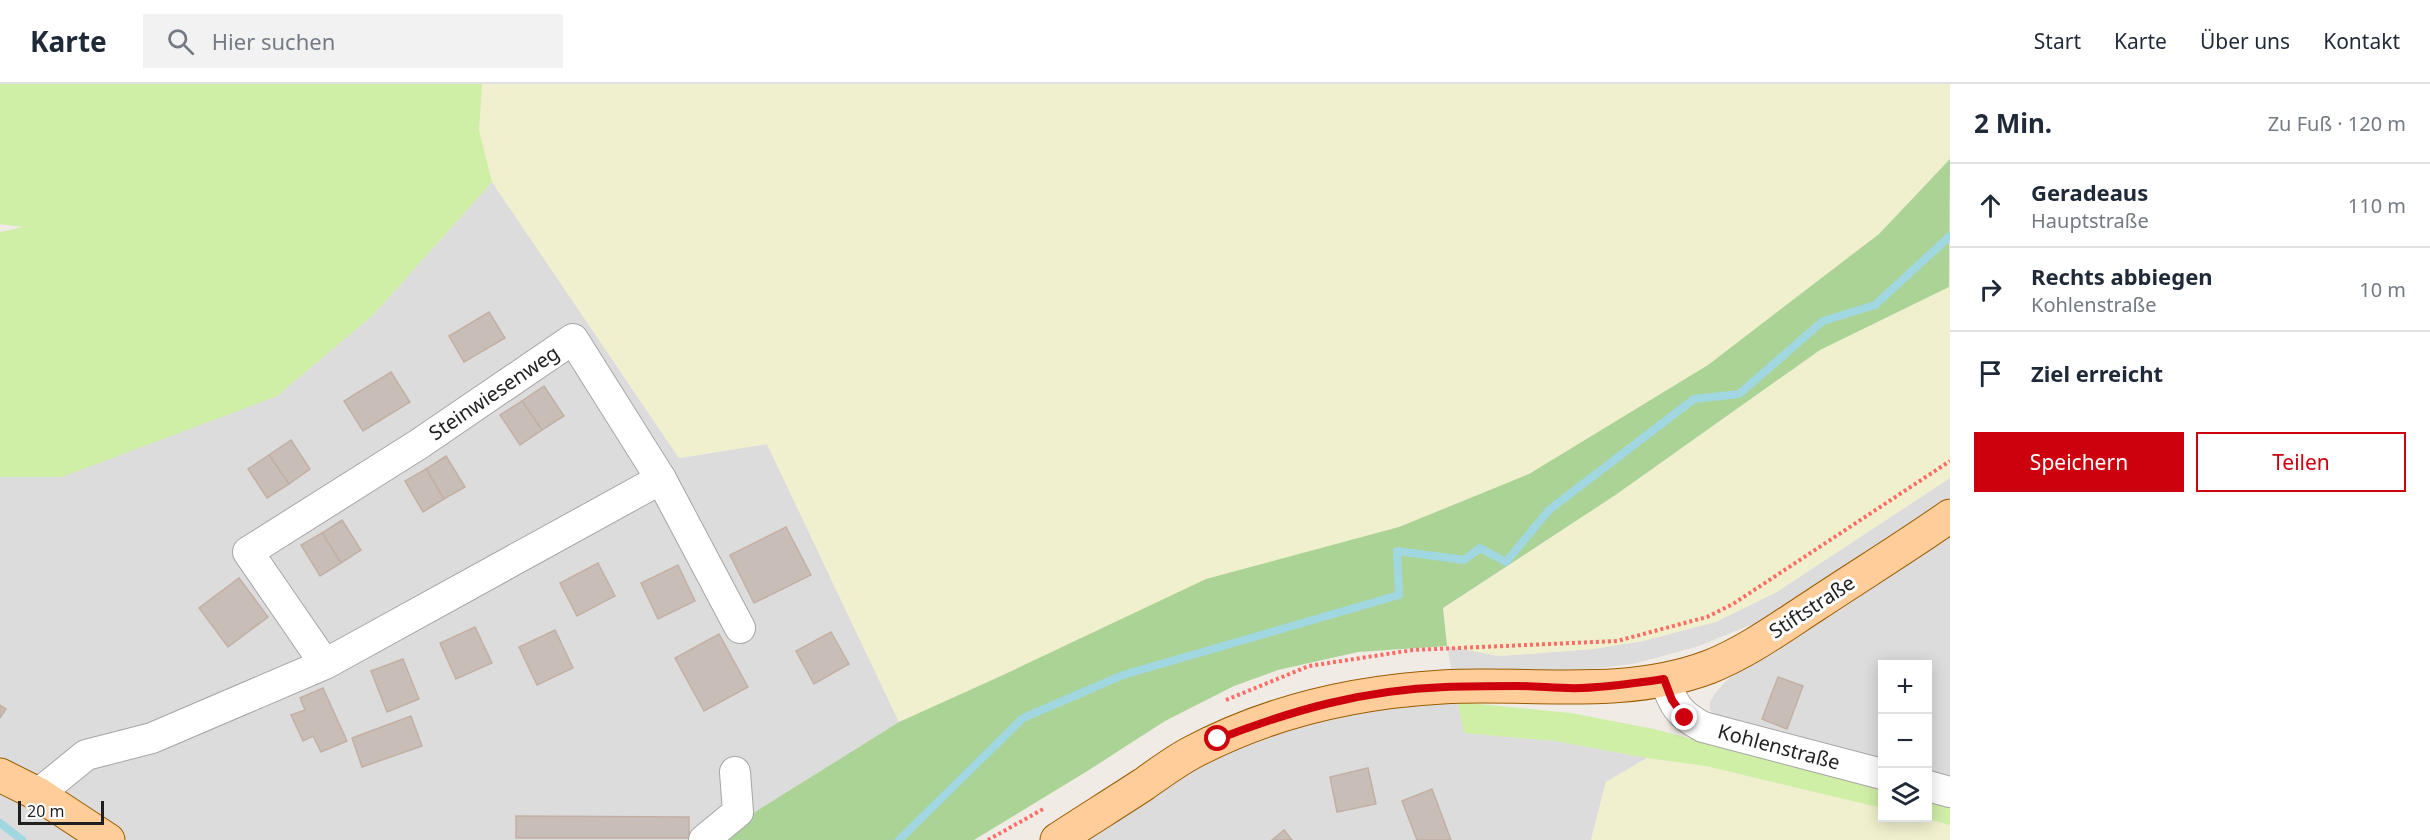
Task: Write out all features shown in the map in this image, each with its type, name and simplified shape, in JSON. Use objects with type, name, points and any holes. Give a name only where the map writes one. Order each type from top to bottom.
[{"type":"main road","name":"Stiftstraße","points":[[1057,840],[1218,739],[1316,705],[1366,694],[1442,687],[1619,686],[1664,679],[1710,666],[1756,643],[1950,516]]},
{"type":"main road","points":[[0,775],[39,794],[108,840]]},
{"type":"street","name":"Steinwiesenweg","points":[[325,664],[248,552],[419,444],[573,339],[661,479]]},
{"type":"street","points":[[39,794],[86,755],[152,738],[325,664],[661,479],[740,627]]},
{"type":"street","name":"Kohlenstraße","points":[[1664,679],[1672,700],[1685,718],[1703,727],[1878,773]]},
{"type":"street","points":[[704,840],[738,812],[735,772]]},
{"type":"street","points":[[1932,787],[1950,792]]},
{"type":"path","points":[[1220,704],[1309,666],[1413,650],[1617,641],[1707,617],[1733,604],[1950,461]]},
{"type":"path","points":[[988,840],[1048,806]]},
{"type":"shaded area","points":[[492,182],[679,458],[767,444],[899,722],[710,840],[0,840],[0,477],[277,396],[373,315]]},
{"type":"shaded area","points":[[1950,478],[1950,497],[1815,588],[1758,622],[1696,647],[1633,664],[1589,669],[1452,673],[1447,646],[1499,656],[1593,649],[1643,641],[1775,593]]},
{"type":"shaded area","points":[[1950,530],[1950,777],[1932,773],[1932,660],[1878,660],[1878,759],[1720,721],[1710,710],[1710,702],[1723,684],[1737,672]]},
{"type":"shaded area","points":[[1458,702],[1465,733],[1555,741],[1647,758],[1606,782],[1591,840],[1082,840],[1165,785],[1219,756],[1284,728],[1363,708]]},
{"type":"green space","points":[[0,84],[482,84],[479,130],[492,182],[373,315],[277,396],[62,477],[0,477],[0,232],[23,227],[0,224]]},
{"type":"green space","points":[[482,84],[1950,84],[1950,159],[1879,234],[1708,365],[1529,474],[1399,527],[1003,675],[899,722],[767,444],[679,458],[492,182],[479,130]]},
{"type":"green space","points":[[1950,159],[1949,287],[1820,350],[1614,496],[1443,608],[1447,646],[1358,652],[1278,670],[1234,686],[1165,721],[974,840],[710,840],[899,722],[1206,579],[1399,527],[1529,474],[1708,365],[1879,234]]},
{"type":"green space","points":[[1950,285],[1950,478],[1775,593],[1716,622],[1643,641],[1593,649],[1499,656],[1447,646],[1443,609],[1614,496],[1820,350]]},
{"type":"green space","points":[[1458,702],[1571,713],[1654,729],[1878,788],[1878,807],[1706,766],[1555,741],[1464,733]]},
{"type":"green space","points":[[1647,758],[1706,766],[1878,807],[1878,822],[1932,822],[1934,820],[1950,825],[1950,840],[1591,840],[1606,782]]},
{"type":"green space","points":[[1932,801],[1950,806],[1950,825],[1932,820]]},
{"type":"building","points":[[489,312],[505,338],[464,362],[449,336]]},
{"type":"building","points":[[391,372],[410,402],[363,431],[344,401]]},
{"type":"building","points":[[544,386],[564,416],[542,430],[522,401]]},
{"type":"building","points":[[522,401],[542,430],[520,445],[500,415]]},
{"type":"building","points":[[291,440],[310,469],[289,484],[269,455]]},
{"type":"building","points":[[269,455],[289,484],[267,498],[248,469]]},
{"type":"building","points":[[446,456],[465,487],[444,499],[426,469]]},
{"type":"building","points":[[426,469],[444,499],[423,512],[405,481]]},
{"type":"building","points":[[342,520],[361,550],[341,563],[322,533]]},
{"type":"building","points":[[786,527],[811,575],[754,603],[730,555]]},
{"type":"building","points":[[322,533],[341,563],[320,576],[301,545]]},
{"type":"building","points":[[598,563],[615,596],[577,616],[560,583]]},
{"type":"building","points":[[678,565],[695,601],[658,619],[641,583]]},
{"type":"building","points":[[239,578],[268,617],[228,647],[199,608]]},
{"type":"building","points":[[475,627],[492,663],[456,679],[440,643]]},
{"type":"building","points":[[555,630],[573,668],[537,685],[519,647]]},
{"type":"building","points":[[831,632],[849,664],[814,684],[796,651]]},
{"type":"building","points":[[719,634],[748,687],[704,711],[675,658]]},
{"type":"building","points":[[403,659],[419,699],[387,712],[371,671]]},
{"type":"building","points":[[1778,677],[1803,686],[1787,729],[1762,719]]},
{"type":"building","points":[[323,688],[347,741],[321,752],[313,736],[303,741],[291,715],[305,710],[300,698]]},
{"type":"building","points":[[0,705],[6,709],[0,718]]},
{"type":"building","points":[[411,716],[422,746],[362,767],[352,738]]},
{"type":"building","points":[[1368,768],[1376,804],[1337,812],[1330,777]]},
{"type":"building","points":[[1432,789],[1451,840],[1417,840],[1402,801]]},
{"type":"building","points":[[516,816],[689,817],[689,838],[516,838]]},
{"type":"building","points":[[1284,830],[1292,840],[1272,840]]},
{"type":"waterway","points":[[899,840],[1023,718],[1123,675],[1399,595],[1397,551],[1464,560],[1480,548],[1506,562],[1549,510],[1694,399],[1739,394],[1823,321],[1875,305],[1950,236]]},
{"type":"waterway","points":[[0,823],[22,840]]},
{"type":"route","points":[[1218,739],[1280,715],[1316,705],[1366,694],[1442,687],[1581,688],[1619,686],[1664,679],[1672,700],[1685,718]]}]
